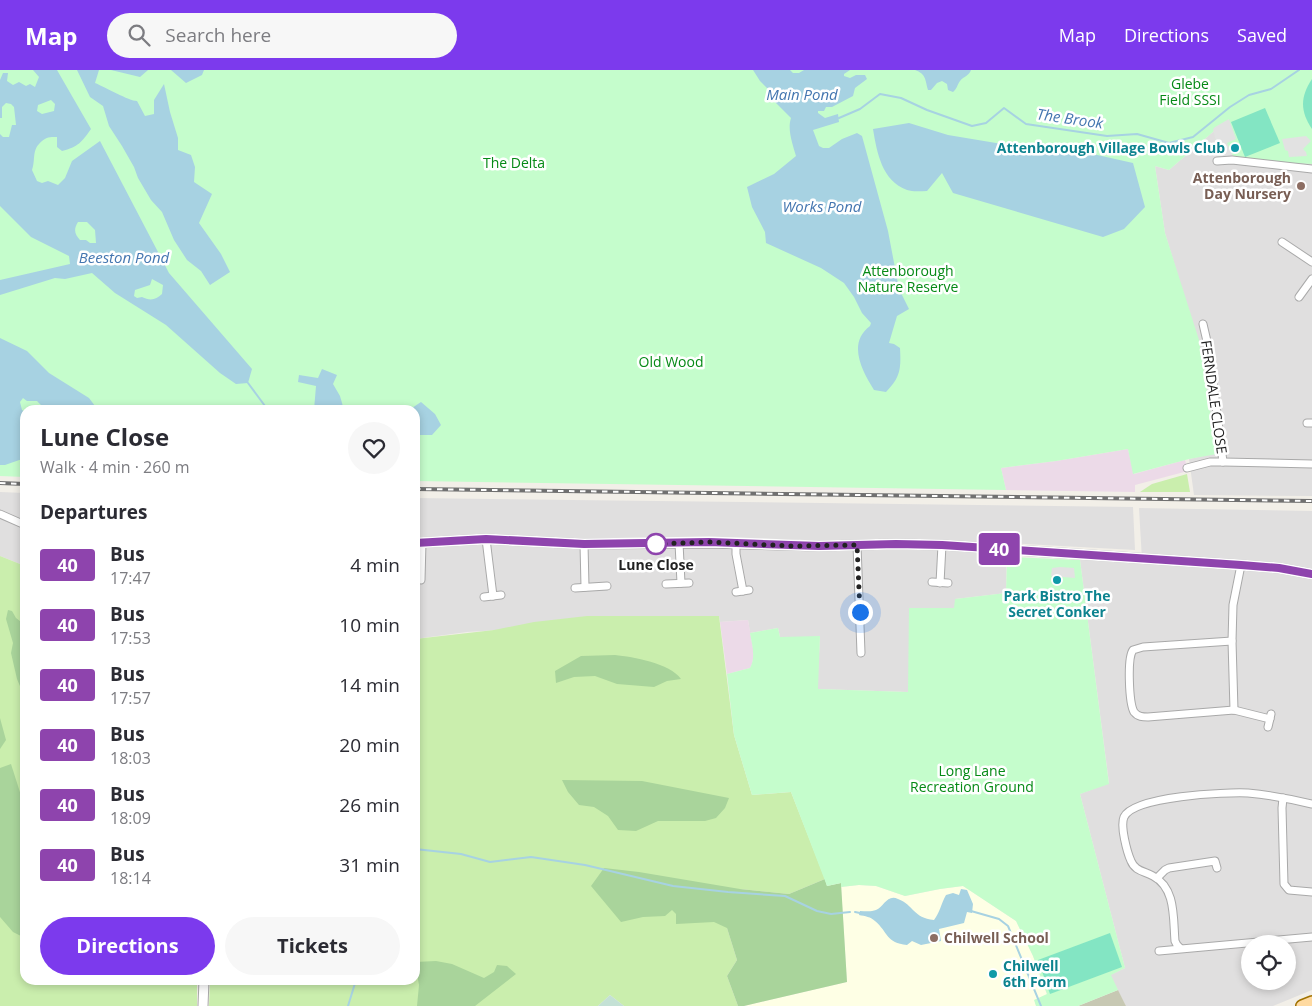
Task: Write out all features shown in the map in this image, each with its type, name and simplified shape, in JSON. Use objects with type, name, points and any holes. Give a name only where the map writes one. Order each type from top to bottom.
[{"type":"main road","points":[[1302,1006],[1312,1002]]},
{"type":"street","points":[[1217,161],[1230,160],[1312,169]]},
{"type":"street","points":[[1294,239],[1286,245],[1312,262]]},
{"type":"street","points":[[1300,297],[1312,279]]},
{"type":"street","points":[[1296,285],[1304,290]]},
{"type":"street","name":"FERNDALE CLOSE","points":[[1203,324],[1208,331],[1223,462]]},
{"type":"street","points":[[1187,468],[1210,462],[1312,464]]},
{"type":"street","points":[[0,514],[20,523]]},
{"type":"street","points":[[420,543],[486,539],[584,544],[942,545],[1241,565],[1279,568],[1312,574]]},
{"type":"street","points":[[484,597],[497,596],[486,539]]},
{"type":"street","points":[[679,543],[681,583]]},
{"type":"street","points":[[736,543],[736,554],[743,591]]},
{"type":"street","points":[[584,544],[585,587]]},
{"type":"street","points":[[857,545],[861,653]]},
{"type":"street","points":[[940,583],[942,545]]},
{"type":"street","points":[[1234,710],[1233,605],[1241,565]]},
{"type":"street","points":[[420,568],[421,580]]},
{"type":"street","points":[[666,584],[689,583]]},
{"type":"street","points":[[575,588],[607,586]]},
{"type":"street","points":[[1232,640],[1136,648],[1130,654],[1129,660],[1134,712],[1142,717],[1234,710],[1270,720]]},
{"type":"street","points":[[1180,948],[1175,941],[1171,898],[1167,889],[1157,878],[1138,869],[1130,859],[1122,825],[1125,815],[1133,807],[1163,800],[1212,794],[1245,793],[1312,804]]},
{"type":"street","points":[[1283,798],[1284,884],[1285,887],[1293,891],[1312,892]]},
{"type":"street","points":[[1157,878],[1169,868],[1215,861],[1217,868]]},
{"type":"street","points":[[1159,951],[1312,937]]},
{"type":"street","points":[[203,1006],[204,985]]},
{"type":"shaded area","points":[[1229,119],[1236,139],[1227,143],[1234,158],[1220,157],[1213,129]]},
{"type":"shaded area","points":[[1214,131],[1312,164],[1312,496],[1194,495],[1189,459],[1217,453],[1175,266],[1165,233],[1155,166],[1169,170]]},
{"type":"shaded area","points":[[1306,136],[1311,141],[1303,149],[1307,156],[1289,157],[1282,139]]},
{"type":"shaded area","points":[[1128,449],[1134,474],[1185,460],[1188,471],[1135,485],[1135,492],[1006,490],[1001,468]]},
{"type":"shaded area","points":[[0,492],[20,493],[20,564],[0,556]]},
{"type":"shaded area","points":[[420,498],[1133,507],[1135,550],[1007,543],[1006,593],[955,599],[955,608],[910,608],[909,692],[817,689],[820,637],[780,637],[778,628],[750,633],[748,620],[720,622],[719,616],[467,632],[420,638]]},
{"type":"shaded area","points":[[1139,508],[1312,511],[1312,990],[1273,1006],[1126,1006],[1110,975],[1125,968],[1080,794],[1109,783],[1080,560],[1142,560]]},
{"type":"shaded area","points":[[1052,568],[1074,568],[1075,578],[1051,576]]},
{"type":"shaded area","points":[[748,620],[754,654],[752,664],[750,668],[727,674],[720,622]]},
{"type":"shaded area","name":"Chilwell School","points":[[876,886],[905,896],[963,886],[1016,921],[1033,956],[1047,995],[1035,1000],[1036,1006],[744,1006],[847,982],[841,887]]},
{"type":"shaded area","points":[[1118,990],[1126,1006],[1078,1006]]},
{"type":"shaded area","points":[[610,995],[624,1006],[598,1006]]},
{"type":"green space","name":"Attenborough Nature Reserve","points":[[0,70],[1312,70],[1312,164],[1220,159],[1214,131],[1169,170],[1155,166],[1165,233],[1199,340],[1217,454],[1189,459],[1133,474],[1128,449],[1001,468],[1006,490],[420,481],[420,405],[20,405],[20,477],[0,476]]},
{"type":"green space","points":[[1312,79],[1312,129],[1305,116],[1303,104],[1305,92]]},
{"type":"green space","points":[[1265,108],[1280,143],[1245,157],[1231,122]]},
{"type":"green space","points":[[1187,474],[1190,492],[1140,492],[1152,484]]},
{"type":"green space","points":[[0,556],[20,564],[20,985],[197,985],[197,1006],[0,1006]]},
{"type":"green space","name":"Long Lane Recreation Ground","points":[[1007,557],[1080,560],[1109,784],[1080,794],[1125,968],[1111,975],[1118,990],[1078,1006],[1036,1006],[1034,1000],[1047,994],[1033,956],[1016,921],[963,886],[905,896],[876,886],[841,887],[841,883],[827,886],[791,792],[752,795],[734,735],[727,674],[750,668],[753,655],[750,633],[778,628],[780,637],[820,636],[818,689],[908,692],[909,608],[954,608],[955,599],[1006,593]]},
{"type":"green space","points":[[8,610],[12,611],[20,621],[20,686],[11,653],[13,643],[6,619]]},
{"type":"green space","points":[[587,616],[719,616],[734,735],[752,795],[791,792],[825,879],[789,894],[740,889],[727,928],[737,960],[727,976],[738,1006],[624,1006],[610,995],[598,1006],[209,1006],[210,985],[420,985],[420,638],[494,630],[534,622]]},
{"type":"green space","points":[[615,655],[641,659],[660,665],[676,673],[681,679],[667,681],[654,687],[617,684],[595,676],[574,677],[556,683],[555,671],[581,656]]},
{"type":"green space","points":[[0,718],[6,740],[0,749]]},
{"type":"green space","points":[[11,764],[20,792],[20,936],[13,932],[0,917],[0,768]]},
{"type":"green space","points":[[562,780],[642,781],[729,798],[725,808],[716,818],[705,821],[658,821],[636,831],[618,830],[608,816],[594,807],[579,805],[568,792]]},
{"type":"green space","points":[[604,868],[740,889],[789,894],[825,879],[827,886],[841,883],[847,982],[738,1006],[727,976],[737,960],[727,928],[714,922],[676,924],[676,914],[672,910],[665,916],[643,917],[621,922],[591,886]]},
{"type":"green space","points":[[1110,933],[1122,967],[1050,994],[1038,960]]},
{"type":"green space","points":[[436,961],[452,964],[484,978],[494,972],[497,965],[507,966],[516,974],[475,1006],[417,1006],[420,985],[420,962]]},
{"type":"water","name":"Beeston Pond","points":[[33,70],[57,70],[91,129],[79,143],[72,148],[62,151],[57,147],[57,137],[42,141],[36,148],[32,170],[37,181],[42,183],[48,181],[58,185],[65,178],[72,161],[100,141],[169,273],[252,369],[248,383],[236,384],[220,373],[166,325],[115,293],[92,273],[65,279],[55,278],[0,295],[0,280],[70,264],[69,256],[31,237],[0,206],[0,134],[3,137],[9,137],[12,125],[16,125],[14,107],[11,104],[6,103],[2,107],[2,118],[0,118],[0,80],[3,73],[8,73],[7,81],[13,85],[19,82],[26,86],[30,84],[35,87],[39,77]],"holes":[[[51,100],[55,104],[54,111],[42,114],[37,111],[38,105]],[[78,222],[87,222],[95,230],[96,243],[80,240],[75,232]],[[152,279],[163,285],[162,294],[153,299],[137,298],[134,296],[135,290],[150,285]]]},
{"type":"water","points":[[77,70],[99,70],[95,83],[137,101],[145,116],[154,114],[154,100],[164,84],[178,138],[178,150],[191,155],[195,167],[194,182],[212,194],[199,223],[221,254],[230,272],[210,285],[201,271],[187,260],[174,240],[162,212],[151,200],[134,167],[109,126],[103,106],[90,97]]},
{"type":"water","points":[[111,70],[148,70],[140,77]]},
{"type":"water","points":[[171,70],[204,70],[202,75],[186,83]]},
{"type":"water","name":"Works Pond","points":[[753,70],[790,70],[793,73],[799,73],[804,70],[850,70],[844,76],[850,78],[856,75],[865,75],[867,79],[855,88],[853,96],[832,107],[826,107],[824,111],[818,111],[825,118],[838,114],[839,122],[813,130],[819,146],[823,148],[829,148],[842,139],[857,133],[862,136],[888,231],[899,289],[909,309],[897,316],[889,343],[900,348],[900,361],[899,372],[895,382],[886,392],[874,390],[861,366],[858,349],[859,340],[871,323],[862,313],[844,283],[821,268],[766,243],[765,232],[752,207],[747,187],[774,174],[796,156],[790,132],[791,118],[772,99],[772,93],[760,81]]},
{"type":"water","points":[[915,70],[971,70],[960,81],[953,92],[948,90],[947,84],[942,81],[937,83],[931,90],[928,90],[923,75]]},
{"type":"water","name":"Works Pond","points":[[909,123],[948,135],[996,143],[1066,148],[1133,163],[1145,207],[1124,229],[1103,237],[953,193],[942,173],[927,191],[907,190],[899,186],[886,173],[876,147],[873,129]]},
{"type":"water","points":[[0,338],[27,351],[49,373],[89,398],[94,405],[41,405],[37,401],[27,401],[23,398],[20,402],[20,460],[0,465]]},
{"type":"water","points":[[322,369],[337,375],[333,384],[343,405],[314,405],[316,386],[298,382],[299,375],[318,378]]},
{"type":"water","points":[[421,402],[435,414],[441,425],[432,435],[420,435],[420,405],[416,405]]},
{"type":"water","points":[[961,889],[967,890],[973,904],[972,913],[967,912],[964,923],[939,929],[941,941],[921,945],[912,941],[907,945],[900,944],[891,939],[873,920],[859,915],[860,911],[876,910],[888,899],[894,898],[903,902],[922,917],[934,920],[946,895],[953,893],[959,895]]},
{"type":"waterway","name":"The Brook","points":[[839,118],[860,109],[880,94],[901,98],[927,110],[972,126],[986,123],[1004,108],[1026,124],[1107,136],[1137,134],[1169,143],[1193,137],[1230,107],[1249,95],[1271,89],[1299,70]]},
{"type":"waterway","points":[[248,383],[264,405]]},
{"type":"waterway","points":[[420,850],[461,854],[490,862],[531,857],[585,865],[673,886],[785,896],[817,911],[831,914],[850,912]]},
{"type":"waterway","points":[[971,911],[999,919],[1008,926],[1041,1006]]},
{"type":"waterway","points":[[855,912],[860,913]]},
{"type":"waterway","points":[[348,1006],[354,985]]},
{"type":"railway","points":[[0,483],[20,484]]},
{"type":"railway","points":[[420,489],[1312,501]]},
{"type":"bus line","name":"40","points":[[420,543],[486,539],[584,544],[709,542],[778,546],[942,545],[1241,565],[1279,568],[1312,574]]},
{"type":"place","name":"Attenborough Village Bowls Club","points":[[1235,148]]},
{"type":"place","name":"Attenborough Day Nursery","points":[[1301,186]]},
{"type":"place","name":"Lune Close","points":[[656,544]]},
{"type":"place","name":"Park Bistro The Secret Conker","points":[[1057,580]]},
{"type":"place","name":"Chilwell School","points":[[934,938]]},
{"type":"place","name":"Chilwell 6th Form","points":[[993,974]]},
{"type":"route","points":[[656,544],[709,542],[778,546],[857,545],[860,612]]},
{"type":"park label","name":"Glebe Field SSSI","points":[[1190,92]]},
{"type":"park label","name":"The Delta","points":[[514,163]]},
{"type":"park label","name":"Old Wood","points":[[671,362]]},
{"type":"water label","name":"Main Pond","points":[[802,95]]}]
